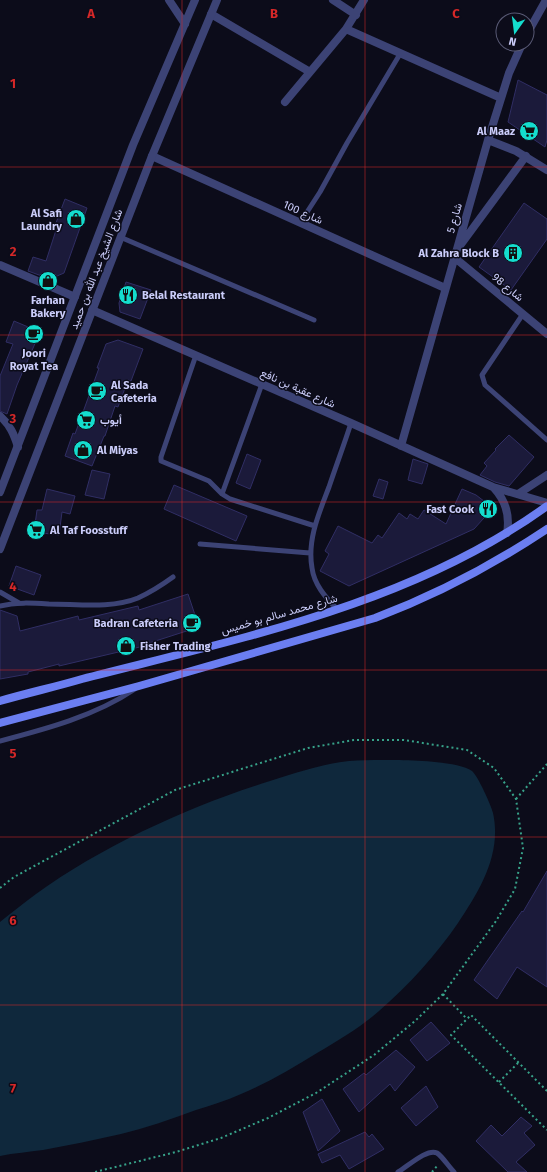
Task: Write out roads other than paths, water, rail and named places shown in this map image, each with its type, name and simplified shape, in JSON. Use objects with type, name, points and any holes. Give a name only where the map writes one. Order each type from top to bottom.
[{"type":"main road","name":"شارع محمد سالم بو خميس","points":[[2,700],[292,624],[380,595],[489,544],[547,506]]},
{"type":"main road","points":[[0,722],[139,686],[305,639],[389,613],[448,586],[498,560],[547,529]]},
{"type":"street","points":[[169,0],[185,24]]},
{"type":"street","name":"شارع الشيخ عبد الله بن حميد","points":[[0,492],[133,145],[195,0]]},
{"type":"street","name":"شارع الشيخ عبد الله بن حميد","points":[[0,549],[152,156],[217,0]]},
{"type":"street","points":[[333,0],[356,15]]},
{"type":"street","points":[[285,102],[346,29],[364,0]]},
{"type":"street","points":[[535,20],[546,0]]},
{"type":"street","points":[[211,14],[310,72]]},
{"type":"street","points":[[346,29],[501,98]]},
{"type":"street","name":"شارع 5","points":[[401,446],[488,140],[513,62],[518,52]]},
{"type":"street","points":[[488,140],[507,146],[526,156],[547,170]]},
{"type":"street","name":"شارع 100","points":[[152,156],[446,288]]},
{"type":"street","points":[[456,254],[526,156]]},
{"type":"street","name":"شارع 98","points":[[456,254],[547,334]]},
{"type":"street","points":[[0,265],[75,297]]},
{"type":"street","name":"شارع عقبة بن نافع","points":[[92,310],[351,423],[493,487],[547,503]]},
{"type":"street","points":[[0,416],[8,423],[18,447]]},
{"type":"street","points":[[518,494],[547,475]]},
{"type":"street","points":[[493,487],[507,508],[507,533]]},
{"type":"lane","points":[[300,223],[320,192],[347,143],[400,54]]},
{"type":"lane","points":[[120,237],[314,320]]},
{"type":"lane","points":[[523,314],[482,375],[484,385],[547,440]]},
{"type":"lane","points":[[196,355],[160,460],[166,464],[209,481],[222,494],[235,501],[315,526]]},
{"type":"lane","points":[[222,494],[262,384]]},
{"type":"lane","points":[[337,609],[325,597],[317,584],[312,569],[310,553],[315,526],[351,423]]},
{"type":"lane","points":[[200,544],[310,553]]},
{"type":"lane","points":[[0,606],[20,603],[116,604],[137,598],[156,590],[173,578]]},
{"type":"lane","points":[[0,592],[20,603]]},
{"type":"lane","points":[[0,741],[90,713],[123,697],[139,686]]},
{"type":"lane","points":[[398,1172],[407,1170],[424,1155],[434,1152],[438,1154],[454,1172]]},
{"type":"water","points":[[361,760],[442,763],[464,767],[472,771],[481,784],[487,798],[493,813],[495,828],[492,857],[474,898],[450,935],[411,980],[379,1011],[350,1033],[280,1075],[224,1101],[121,1134],[43,1150],[0,1156],[0,922],[36,894],[90,859],[148,828],[209,802],[279,778],[329,764]]},
{"type":"place","name":"Al Maaz","points":[[529,131]]},
{"type":"place","name":"Al Safi Laundry","points":[[76,219]]},
{"type":"place","name":"Al Zahra Block B","points":[[513,253]]},
{"type":"place","name":"Farhan Bakery","points":[[48,281]]},
{"type":"place","name":"Belal Restaurant","points":[[128,295]]},
{"type":"place","name":"Joori Royat Tea","points":[[34,334]]},
{"type":"place","name":"Al Sada Cafeteria","points":[[97,391]]},
{"type":"place","name":"أيوب","points":[[86,420]]},
{"type":"place","name":"Al Miyas","points":[[83,450]]},
{"type":"place","name":"Fast Cook","points":[[488,509]]},
{"type":"place","name":"Al Taf Foosstuff","points":[[36,530]]},
{"type":"place","name":"Badran Cafeteria","points":[[192,623]]},
{"type":"place","name":"Fisher Trading","points":[[126,646]]}]
